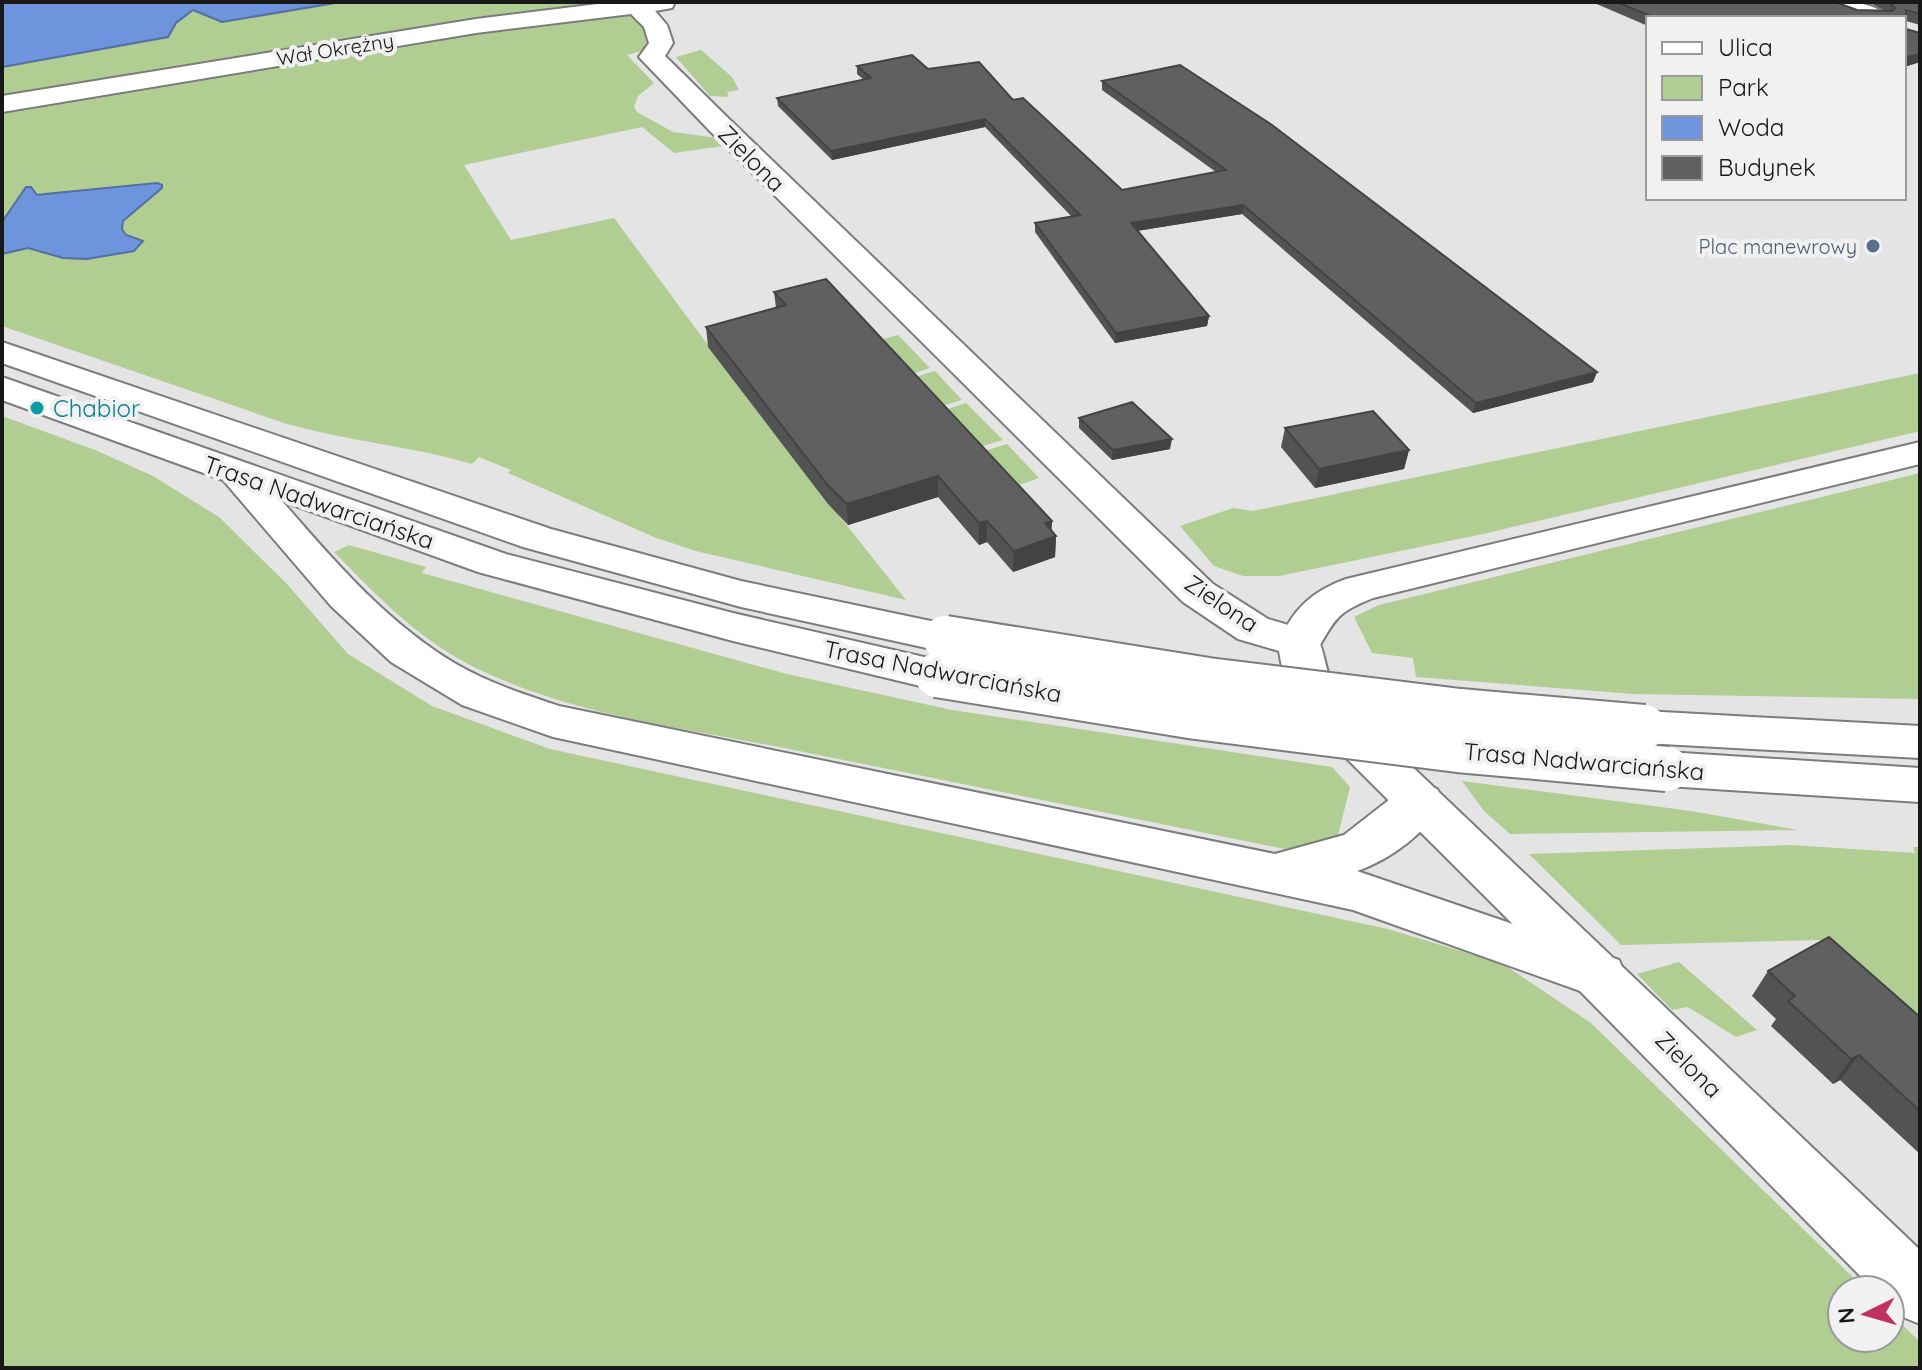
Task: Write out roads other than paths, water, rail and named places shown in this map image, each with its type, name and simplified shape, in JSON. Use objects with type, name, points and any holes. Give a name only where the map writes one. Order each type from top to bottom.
[{"type":"main road","name":"Wał Okrężny","points":[[2,104],[476,26],[670,2]]},
{"type":"main road","points":[[1836,2],[1871,16]]},
{"type":"main road","name":"Zielona","points":[[636,6],[655,25],[661,43],[652,57],[759,167],[1198,593],[1253,629],[1300,643],[1300,663],[1308,686],[1324,709],[1600,976],[1920,1293]]},
{"type":"main road","name":"Trasa Nadwarciańska","points":[[2,352],[537,538],[741,594],[941,656],[1242,723],[1458,750],[1667,769],[1920,785]]},
{"type":"main road","name":"Trasa Nadwarciańska","points":[[2,388],[492,563],[733,627],[941,656],[1208,680],[1460,711],[1644,727],[1920,742]]},
{"type":"main road","points":[[1300,643],[1314,613],[1337,596],[1361,588],[1920,453]]},
{"type":"main road","points":[[236,472],[349,605],[402,650],[477,694],[553,721],[1275,872],[1398,903],[1516,949],[1600,976]]},
{"type":"main road","points":[[1275,872],[1335,861],[1358,853],[1372,845],[1420,802]]},
{"type":"water","points":[[2,2],[341,2],[222,22],[193,10],[176,23],[168,37],[2,67]]},
{"type":"water","points":[[157,183],[162,188],[123,221],[122,229],[126,235],[143,241],[134,251],[87,259],[63,258],[28,248],[2,254],[2,222],[26,187],[31,187],[37,195]]},
{"type":"place","name":"Plac manewrowy","points":[[1873,246]]},
{"type":"place","name":"Chabior","points":[[37,408]]}]
